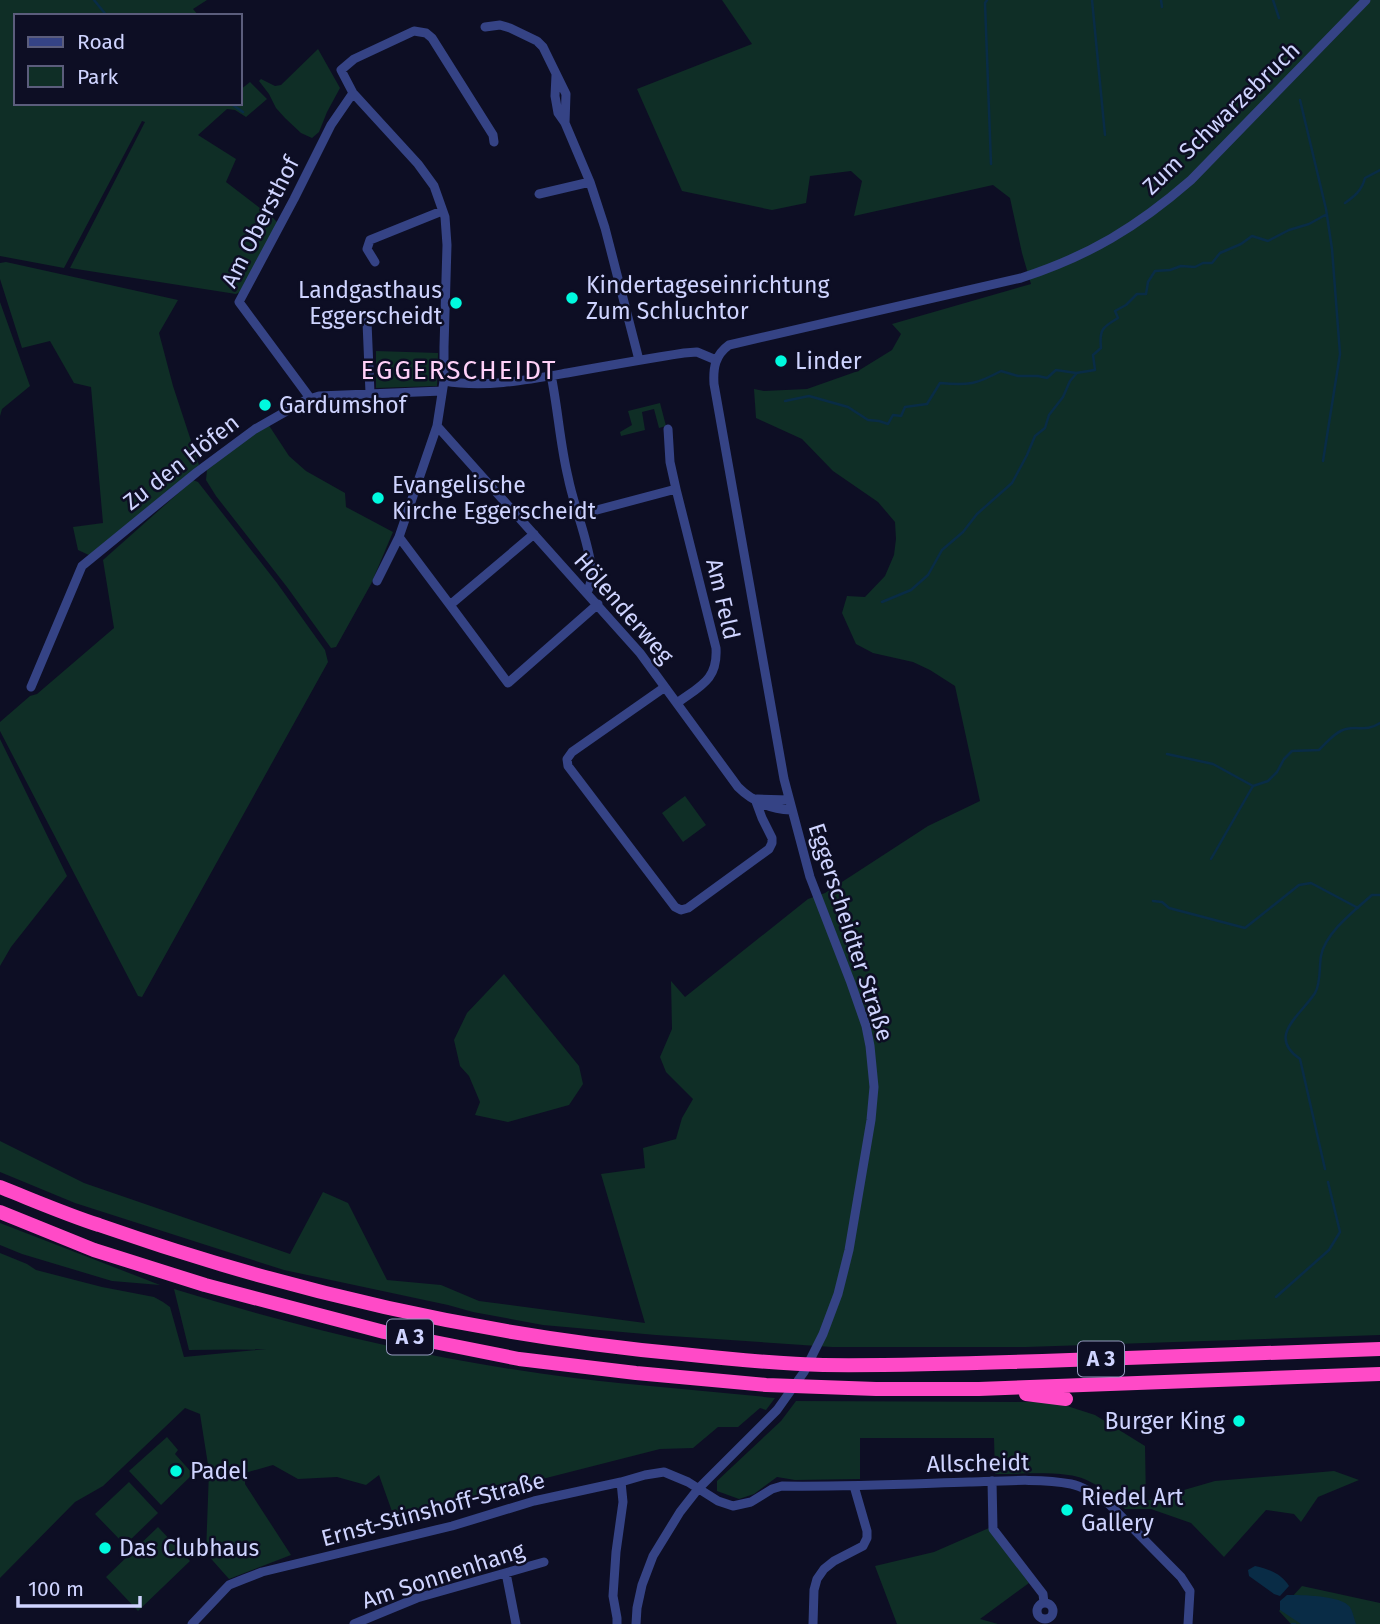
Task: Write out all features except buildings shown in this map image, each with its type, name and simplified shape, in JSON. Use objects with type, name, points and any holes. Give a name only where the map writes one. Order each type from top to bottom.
[{"type":"highway","name":"A 3","points":[[0,1187],[95,1224],[275,1280],[391,1309],[522,1334],[640,1350],[741,1360],[835,1365],[994,1363],[1380,1349]]},
{"type":"highway","name":"A 3","points":[[0,1212],[94,1250],[250,1298],[384,1332],[519,1359],[636,1373],[766,1385],[876,1389],[979,1389],[1380,1374]]},
{"type":"highway","points":[[979,1389],[1066,1399]]},
{"type":"street","name":"Zum Schwarzebruch","points":[[716,360],[729,345],[1021,278],[1100,246],[1134,226],[1191,180],[1366,0]]},
{"type":"street","points":[[485,27],[500,25],[537,41],[551,62],[556,75],[555,96],[558,113],[565,123],[590,182],[617,267],[639,360]]},
{"type":"street","points":[[377,581],[399,537],[436,426],[443,386],[447,245],[445,217],[434,186],[353,93],[341,70],[354,60],[414,31],[426,33],[432,37],[493,135],[494,142]]},
{"type":"street","name":"Am Obersthof","points":[[310,398],[239,302],[331,125],[353,93]]},
{"type":"street","points":[[539,194],[590,182]]},
{"type":"street","points":[[375,262],[367,249],[370,240],[442,211]]},
{"type":"street","points":[[367,322],[370,393]]},
{"type":"street","points":[[443,386],[494,383],[697,352],[716,360]]},
{"type":"street","name":"Eggerscheidter Straße","points":[[636,1624],[639,1596],[653,1556],[680,1512],[698,1489],[777,1410],[804,1372],[823,1334],[838,1294],[849,1250],[874,1087],[866,1026],[810,877],[790,805],[714,384],[716,360]]},
{"type":"street","points":[[551,375],[568,481],[591,568],[591,584],[587,593]]},
{"type":"street","name":"Zu den Höfen","points":[[31,687],[82,566],[197,472],[255,429],[310,398],[443,386]]},
{"type":"street","name":"Hölenderweg","points":[[436,426],[640,653],[734,783],[747,795],[771,808],[790,805]]},
{"type":"street","name":"Am Feld","points":[[668,429],[670,462],[717,660],[709,680],[677,703]]},
{"type":"street","points":[[578,515],[676,489]]},
{"type":"street","points":[[450,605],[534,534]]},
{"type":"street","points":[[399,537],[508,683],[598,604]]},
{"type":"street","points":[[665,687],[572,752],[567,762],[678,909],[688,908],[769,849],[772,838],[755,799]]},
{"type":"street","name":"Ernst-Stinshoff-Straße","points":[[192,1624],[229,1584],[262,1572],[645,1475],[664,1472],[681,1478],[698,1489]]},
{"type":"street","points":[[617,1624],[613,1596],[623,1502],[621,1482]]},
{"type":"street","points":[[992,1482],[993,1529],[1043,1594],[1044,1603]]},
{"type":"street","name":"Allscheidt","points":[[698,1489],[718,1502],[733,1506],[751,1502],[782,1486],[992,1482],[1073,1484],[1109,1504],[1185,1584],[1190,1591],[1188,1624]]},
{"type":"street","points":[[813,1624],[817,1579],[834,1561],[863,1546],[867,1538],[854,1486]]},
{"type":"street","name":"Am Sonnenhang","points":[[354,1624],[417,1598],[544,1562]]},
{"type":"street","points":[[506,1573],[516,1624]]},
{"type":"green space","points":[[0,0],[207,0],[193,9],[197,14],[14,14],[14,105],[242,105],[242,88],[250,82],[267,99],[246,117],[235,110],[227,109],[198,135],[236,159],[226,182],[278,223],[242,291],[236,294],[70,268],[145,122],[142,121],[64,268],[0,256]]},
{"type":"green space","points":[[722,0],[1380,0],[1380,1335],[1026,1347],[832,1347],[543,1325],[284,1270],[75,1203],[0,1172],[0,1141],[84,1183],[290,1254],[323,1192],[348,1203],[387,1280],[441,1285],[479,1301],[645,1323],[601,1174],[645,1168],[643,1148],[676,1139],[682,1118],[693,1099],[666,1072],[660,1057],[672,1029],[671,981],[685,997],[808,899],[825,893],[928,826],[980,801],[955,686],[913,662],[873,653],[856,644],[842,613],[847,596],[865,597],[885,576],[894,555],[895,522],[878,502],[833,471],[802,439],[756,418],[754,389],[807,389],[858,371],[892,350],[901,334],[892,324],[1031,284],[1010,198],[993,185],[854,216],[862,181],[851,171],[810,176],[806,203],[772,210],[682,191],[637,89],[752,44]]},
{"type":"green space","points":[[318,49],[340,88],[319,132],[312,138],[301,133],[285,118],[259,81],[261,79],[275,86],[281,85]]},
{"type":"green space","points":[[6,262],[178,300],[159,333],[199,465],[91,556],[78,550],[73,527],[103,523],[91,387],[74,383],[50,341],[22,348],[0,279],[0,263]]},
{"type":"green space","points":[[0,302],[30,386],[2,409],[0,416]]},
{"type":"green space","points":[[376,351],[438,353],[437,386],[376,388]]},
{"type":"green space","points":[[660,403],[666,426],[659,428],[654,409],[642,412],[645,430],[621,436],[620,432],[632,425],[628,411]]},
{"type":"green space","points":[[268,424],[289,456],[306,471],[345,493],[346,507],[393,532],[371,584],[336,647],[331,648],[206,480],[207,470]]},
{"type":"green space","points":[[193,480],[198,482],[277,583],[325,650],[328,662],[142,997],[138,996],[0,731],[0,722],[114,628],[103,560]]},
{"type":"green space","points":[[0,739],[67,876],[11,947],[0,966]]},
{"type":"green space","points":[[685,796],[706,825],[683,842],[662,813]]},
{"type":"green space","points":[[504,974],[579,1066],[583,1084],[569,1105],[508,1122],[475,1115],[480,1102],[469,1076],[460,1066],[454,1040],[467,1013]]},
{"type":"green space","points":[[0,1223],[160,1285],[112,1281],[22,1254],[0,1245]]},
{"type":"green space","points":[[0,1253],[36,1270],[154,1297],[163,1302],[170,1307],[184,1357],[266,1349],[189,1350],[174,1289],[322,1330],[472,1363],[624,1384],[775,1398],[766,1410],[760,1408],[738,1427],[718,1427],[693,1448],[660,1449],[394,1517],[379,1475],[366,1485],[337,1477],[298,1479],[273,1465],[245,1473],[245,1484],[291,1555],[229,1579],[206,1553],[209,1471],[200,1414],[185,1408],[103,1486],[75,1502],[0,1578]]},
{"type":"green space","points":[[796,1401],[1039,1402],[1064,1405],[1095,1415],[1145,1446],[1146,1501],[1215,1481],[1334,1471],[1359,1480],[1318,1497],[1301,1522],[1294,1514],[1266,1510],[1224,1557],[1191,1523],[1151,1509],[1125,1509],[1107,1492],[1076,1476],[995,1474],[994,1438],[860,1438],[860,1479],[795,1480],[777,1477],[754,1494],[739,1499],[717,1491],[717,1481],[781,1421]]},
{"type":"green space","points":[[167,1437],[178,1450],[175,1454],[193,1474],[161,1505],[129,1471]]},
{"type":"green space","points":[[129,1482],[158,1513],[125,1545],[95,1514]]},
{"type":"green space","points":[[158,1527],[190,1561],[138,1611],[106,1577]]},
{"type":"green space","points":[[989,1528],[1029,1583],[980,1619],[998,1624],[897,1624],[875,1566],[934,1552]]},
{"type":"green space","points":[[1302,1586],[1380,1603],[1380,1624],[1291,1624],[1279,1611]]},
{"type":"water","points":[[1255,1566],[1275,1573],[1289,1586],[1280,1596],[1274,1594],[1249,1576],[1248,1570]]},
{"type":"water","points":[[1287,1595],[1320,1596],[1338,1600],[1350,1607],[1356,1624],[1301,1624],[1280,1610],[1280,1601]]},
{"type":"waterway","points":[[94,0],[105,14]]},
{"type":"waterway","points":[[987,0],[991,164]]},
{"type":"waterway","points":[[1092,0],[1105,135]]},
{"type":"waterway","points":[[1161,0],[1162,7]]},
{"type":"waterway","points":[[1273,0],[1279,18]]},
{"type":"waterway","points":[[1300,100],[1326,209],[1332,249],[1340,354],[1323,461]]},
{"type":"waterway","points":[[233,105],[243,112]]},
{"type":"waterway","points":[[1345,203],[1358,192],[1365,178],[1380,170]]},
{"type":"waterway","points":[[785,401],[809,396],[848,407],[868,420],[888,424],[893,415],[901,416],[905,407],[927,404],[940,383],[972,383],[1001,371],[1018,376],[1047,378],[1056,370],[1076,373],[1095,370],[1093,355],[1101,348],[1103,329],[1118,318],[1115,311],[1137,294],[1146,294],[1148,282],[1155,271],[1212,263],[1220,253],[1252,236],[1268,241],[1327,214]]},
{"type":"waterway","points":[[882,602],[911,590],[928,575],[942,550],[1012,483],[1035,436],[1045,428],[1049,415],[1076,374]]},
{"type":"waterway","points":[[1211,859],[1253,786],[1268,781],[1292,751],[1319,750],[1342,730],[1371,727],[1380,723]]},
{"type":"waterway","points":[[1167,754],[1213,764],[1253,786]]},
{"type":"waterway","points":[[1153,901],[1162,902],[1169,908],[1245,928],[1299,885],[1311,883],[1358,908]]},
{"type":"waterway","points":[[1325,1169],[1300,1059],[1290,1050],[1286,1034],[1295,1017],[1317,989],[1321,956],[1328,939],[1342,922],[1372,895],[1380,895]]},
{"type":"waterway","points":[[1276,1297],[1329,1250],[1340,1232],[1328,1182]]},
{"type":"place","name":"Kindertageseinrichtung Zum Schluchtor","points":[[572,298]]},
{"type":"place","name":"Landgasthaus Eggerscheidt","points":[[456,303]]},
{"type":"place","name":"Linder","points":[[781,361]]},
{"type":"place","name":"Gardumshof","points":[[265,405]]},
{"type":"place","name":"Evangelische Kirche Eggerscheidt","points":[[378,498]]},
{"type":"place","name":"Burger King","points":[[1239,1421]]},
{"type":"place","name":"Padel","points":[[176,1471]]},
{"type":"place","name":"Riedel Art Gallery","points":[[1067,1510]]},
{"type":"place","name":"Das Clubhaus","points":[[105,1548]]},
{"type":"district","name":"EGGERSCHEIDT","points":[[459,370]]}]
